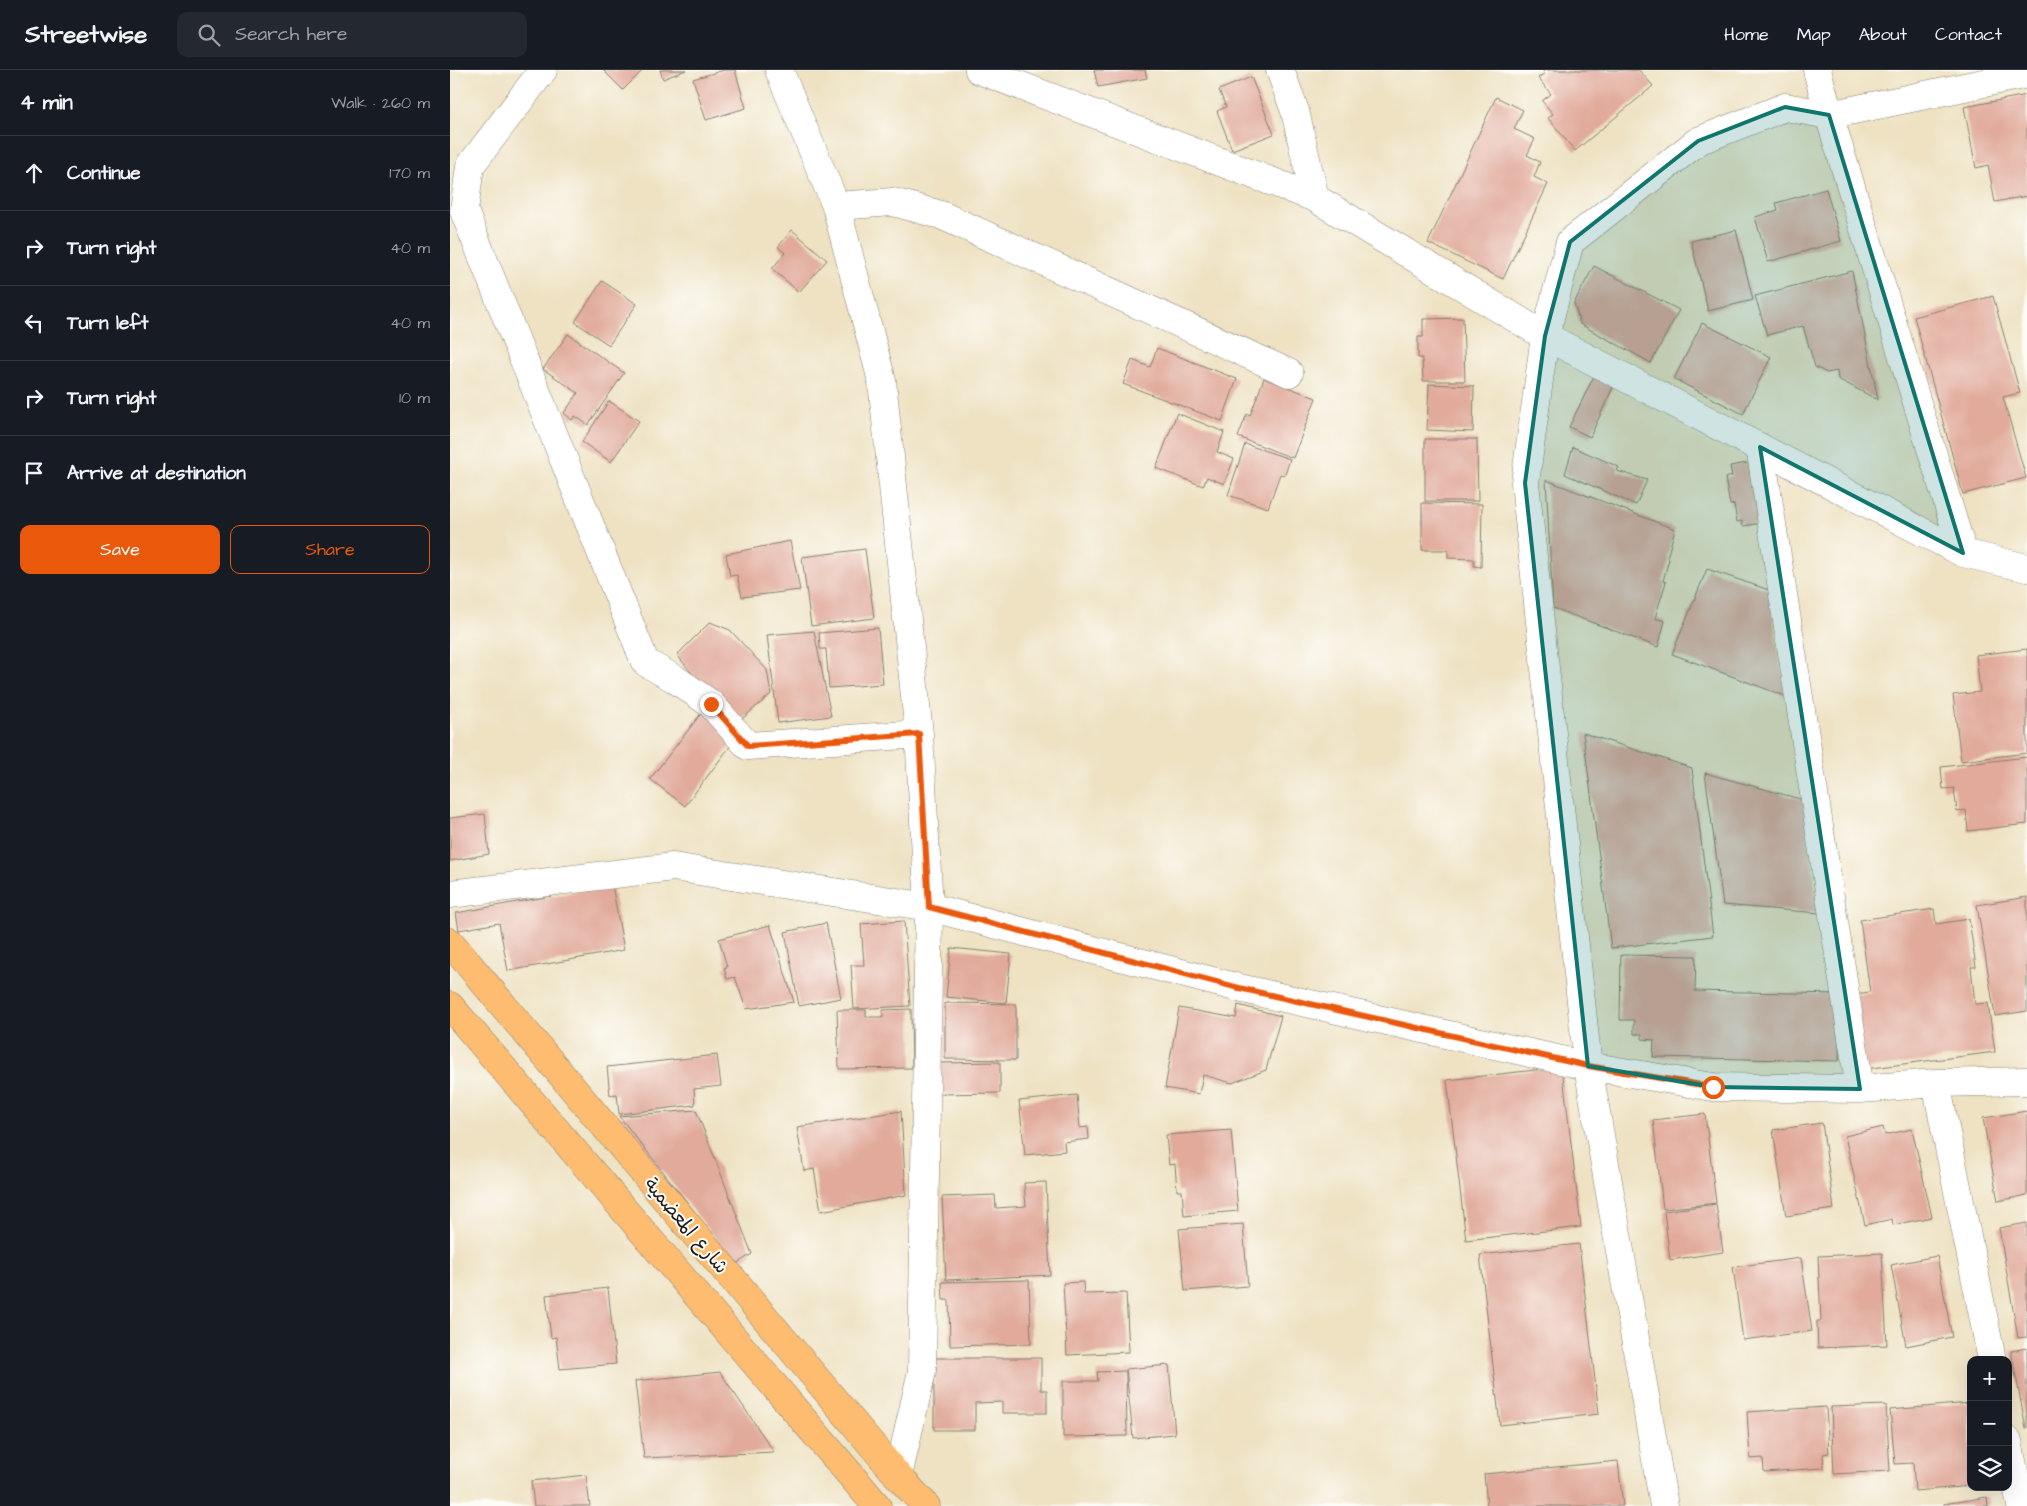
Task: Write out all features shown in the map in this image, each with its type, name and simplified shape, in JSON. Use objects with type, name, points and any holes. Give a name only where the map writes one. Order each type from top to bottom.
[{"type":"main road","name":"شارع المعضمية","points":[[450,942],[898,1476],[926,1506]]},
{"type":"main road","name":"شارع المعضمية","points":[[450,1006],[877,1506]]},
{"type":"street","points":[[543,70],[470,166],[464,211],[645,662],[675,678],[711,704],[748,746],[919,734]]},
{"type":"street","points":[[779,70],[836,206],[882,382],[919,734],[929,907],[922,1371],[898,1476]]},
{"type":"street","points":[[979,70],[1315,198],[1545,336],[1964,553],[2027,568]]},
{"type":"street","points":[[1280,70],[1295,111],[1315,198]]},
{"type":"street","points":[[1817,70],[1829,115],[1964,553]]},
{"type":"street","points":[[1664,1506],[1588,1066],[1525,483],[1545,336],[1570,242],[1698,141],[1785,107],[1829,115],[2027,74]]},
{"type":"street","points":[[836,206],[893,202],[941,215],[1289,372]]},
{"type":"street","points":[[1760,447],[1860,1089]]},
{"type":"street","points":[[450,894],[673,867],[929,907],[1239,988],[1588,1066],[1713,1087],[1860,1089],[1936,1083],[2027,1081]]},
{"type":"street","points":[[1936,1083],[1991,1356]]},
{"type":"street","points":[[2009,1446],[2021,1506]]},
{"type":"highlighted area","points":[[1785,107],[1829,115],[1963,553],[1760,447],[1860,1089],[1713,1087],[1588,1066],[1525,483],[1545,336],[1570,242],[1698,141]]},
{"type":"building","points":[[603,70],[643,70],[623,90]]},
{"type":"building","points":[[660,70],[686,70],[663,79]]},
{"type":"building","points":[[724,70],[735,70],[746,108],[706,120],[693,79]]},
{"type":"building","points":[[1094,70],[1145,70],[1147,78],[1098,87]]},
{"type":"building","points":[[1542,70],[1639,70],[1653,86],[1575,151],[1548,118],[1553,114],[1542,101],[1551,94],[1538,78],[1545,73]]},
{"type":"building","points":[[1251,77],[1274,134],[1232,150],[1217,111],[1226,107],[1219,90]]},
{"type":"building","points":[[2027,95],[2027,196],[1995,202],[1988,165],[1976,168],[1964,107]]},
{"type":"building","points":[[1496,97],[1523,110],[1514,129],[1535,139],[1527,155],[1540,162],[1534,177],[1548,184],[1503,279],[1428,243]]},
{"type":"building","points":[[1826,189],[1841,241],[1768,262],[1755,217],[1778,210],[1776,203]]},
{"type":"building","points":[[792,230],[827,260],[799,292],[772,269],[785,253],[778,247]]},
{"type":"building","points":[[1736,230],[1753,300],[1708,311],[1691,241]]},
{"type":"building","points":[[1594,266],[1679,310],[1651,363],[1580,324],[1574,303]]},
{"type":"building","points":[[1852,271],[1878,400],[1838,379],[1837,371],[1827,373],[1815,367],[1803,326],[1767,335],[1755,296]]},
{"type":"building","points":[[602,281],[637,304],[609,345],[575,322]]},
{"type":"building","points":[[1993,296],[2020,393],[2003,397],[2026,478],[1963,494],[1914,317]]},
{"type":"building","points":[[1463,318],[1465,381],[1423,381],[1422,358],[1418,358],[1418,337],[1423,337],[1423,319]]},
{"type":"building","points":[[1702,323],[1771,357],[1743,414],[1674,379]]},
{"type":"building","points":[[568,334],[624,373],[588,425],[575,416],[572,420],[564,413],[578,393],[543,369]]},
{"type":"building","points":[[1157,348],[1237,379],[1222,421],[1123,384],[1132,360],[1150,367]]},
{"type":"building","points":[[1595,374],[1615,383],[1590,437],[1569,427]]},
{"type":"building","points":[[1264,378],[1316,398],[1293,458],[1238,437],[1247,414],[1250,416]]},
{"type":"building","points":[[1429,384],[1474,386],[1473,432],[1427,430]]},
{"type":"building","points":[[609,401],[639,421],[611,462],[582,442]]},
{"type":"building","points":[[1177,413],[1224,432],[1217,452],[1234,459],[1224,484],[1207,477],[1203,486],[1156,468]]},
{"type":"building","points":[[1425,439],[1477,439],[1478,501],[1425,501]]},
{"type":"building","points":[[1245,444],[1290,459],[1285,475],[1280,474],[1268,508],[1228,495]]},
{"type":"building","points":[[1573,447],[1619,467],[1617,471],[1647,480],[1636,505],[1565,474]]},
{"type":"building","points":[[1753,462],[1763,523],[1743,526],[1742,521],[1737,522],[1734,504],[1730,505],[1725,478],[1732,476],[1730,466]]},
{"type":"building","points":[[1546,480],[1675,529],[1663,581],[1666,582],[1655,618],[1665,621],[1658,647],[1553,608]]},
{"type":"building","points":[[1422,503],[1482,504],[1481,567],[1474,566],[1474,559],[1448,558],[1448,550],[1422,550]]},
{"type":"building","points":[[790,541],[800,590],[742,597],[737,575],[730,576],[726,554]]},
{"type":"building","points":[[865,549],[874,618],[811,626],[802,557]]},
{"type":"building","points":[[1707,569],[1769,590],[1785,696],[1672,654]]},
{"type":"building","points":[[710,622],[730,630],[767,670],[771,694],[735,725],[677,655]]},
{"type":"building","points":[[878,628],[883,684],[829,688],[826,649],[820,649],[819,633]]},
{"type":"building","points":[[814,631],[831,716],[778,723],[767,635]]},
{"type":"building","points":[[2027,649],[2027,753],[1961,761],[1953,695],[1980,692],[1976,655]]},
{"type":"building","points":[[703,711],[737,737],[685,806],[650,779]]},
{"type":"building","points":[[1583,733],[1692,768],[1713,936],[1611,948]]},
{"type":"building","points":[[2027,757],[2027,824],[1968,831],[1966,810],[1957,812],[1954,788],[1943,789],[1941,767]]},
{"type":"building","points":[[1705,773],[1804,800],[1819,913],[1723,905]]},
{"type":"building","points":[[485,814],[489,854],[450,861],[450,818]]},
{"type":"building","points":[[612,885],[624,950],[508,971],[499,923],[459,930],[456,913]]},
{"type":"building","points":[[2027,897],[2027,1011],[1995,1016],[1977,905]]},
{"type":"building","points":[[1934,909],[1936,924],[1969,919],[1976,967],[1971,967],[1975,1004],[1988,1003],[1995,1052],[1865,1069],[1854,994],[1870,992],[1860,920]]},
{"type":"building","points":[[904,921],[910,1006],[854,1009],[851,965],[864,965],[861,924]]},
{"type":"building","points":[[826,923],[841,998],[799,1006],[785,932]]},
{"type":"building","points":[[770,925],[794,1002],[746,1009],[735,977],[727,979],[724,968],[727,967],[719,939]]},
{"type":"building","points":[[951,948],[1011,954],[1006,1003],[946,997]]},
{"type":"building","points":[[1621,955],[1696,956],[1695,991],[1840,994],[1839,1061],[1653,1057],[1654,1040],[1642,1039],[1642,1034],[1634,1034],[1634,1020],[1620,1020]]},
{"type":"building","points":[[945,1003],[1016,1004],[1016,1060],[945,1059]]},
{"type":"building","points":[[1238,1005],[1281,1016],[1266,1070],[1232,1083],[1203,1075],[1199,1094],[1165,1088],[1179,1008],[1236,1018]]},
{"type":"building","points":[[911,1009],[912,1068],[839,1069],[837,1010],[866,1010],[866,1017],[883,1017],[883,1010]]},
{"type":"building","points":[[717,1055],[721,1086],[694,1089],[695,1105],[619,1114],[617,1094],[610,1095],[607,1067]]},
{"type":"building","points":[[1000,1062],[1000,1093],[935,1094],[935,1063]]},
{"type":"building","points":[[1562,1067],[1581,1227],[1466,1240],[1447,1080]]},
{"type":"building","points":[[1077,1095],[1080,1128],[1088,1127],[1089,1139],[1064,1142],[1065,1151],[1025,1155],[1019,1101]]},
{"type":"building","points":[[696,1110],[752,1254],[736,1264],[619,1116]]},
{"type":"building","points":[[901,1111],[906,1195],[821,1211],[814,1169],[804,1171],[797,1127]]},
{"type":"building","points":[[2027,1111],[2027,1195],[1998,1201],[1983,1118]]},
{"type":"building","points":[[1705,1114],[1716,1203],[1663,1209],[1653,1120]]},
{"type":"building","points":[[1822,1123],[1834,1209],[1786,1216],[1773,1130]]},
{"type":"building","points":[[1883,1127],[1885,1135],[1912,1129],[1932,1217],[1893,1225],[1892,1219],[1865,1225],[1845,1136]]},
{"type":"building","points":[[1231,1130],[1238,1211],[1184,1216],[1182,1191],[1177,1191],[1175,1164],[1169,1165],[1166,1135]]},
{"type":"building","points":[[1046,1182],[1050,1275],[946,1280],[942,1197],[995,1195],[996,1208],[1026,1206],[1024,1183]]},
{"type":"building","points":[[1716,1204],[1723,1252],[1670,1260],[1664,1211]]},
{"type":"building","points":[[2027,1223],[2027,1337],[2018,1338],[1999,1228]]},
{"type":"building","points":[[1243,1224],[1248,1286],[1185,1291],[1179,1229]]},
{"type":"building","points":[[1579,1244],[1599,1414],[1500,1425],[1480,1255]]},
{"type":"building","points":[[1882,1253],[1887,1345],[1818,1348],[1817,1321],[1821,1321],[1818,1256]]},
{"type":"building","points":[[1937,1256],[1952,1337],[1906,1346],[1891,1265]]},
{"type":"building","points":[[1801,1258],[1812,1331],[1743,1340],[1733,1267]]},
{"type":"building","points":[[1029,1280],[1031,1344],[950,1346],[949,1300],[943,1300],[942,1282]]},
{"type":"building","points":[[1083,1282],[1084,1294],[1126,1293],[1129,1352],[1067,1355],[1063,1283]]},
{"type":"building","points":[[608,1288],[616,1364],[560,1369],[556,1337],[551,1338],[546,1295]]},
{"type":"building","points":[[2027,1348],[2027,1428],[2026,1428],[2011,1351]]},
{"type":"building","points":[[934,1358],[1041,1358],[1041,1390],[1047,1390],[1047,1413],[1002,1413],[1002,1402],[975,1403],[975,1430],[934,1430]]},
{"type":"building","points":[[1169,1365],[1175,1434],[1133,1438],[1126,1369]]},
{"type":"building","points":[[1126,1371],[1127,1436],[1063,1437],[1063,1381],[1098,1381],[1097,1372]]},
{"type":"building","points":[[720,1372],[774,1452],[644,1458],[635,1381]]},
{"type":"building","points":[[1967,1403],[1967,1486],[1915,1491],[1913,1463],[1895,1464],[1890,1410]]},
{"type":"building","points":[[1886,1405],[1890,1471],[1834,1474],[1831,1407]]},
{"type":"building","points":[[1826,1407],[1829,1453],[1823,1454],[1824,1468],[1764,1472],[1763,1458],[1750,1459],[1747,1412]]},
{"type":"building","points":[[1618,1461],[1623,1506],[1487,1506],[1484,1474]]},
{"type":"building","points":[[586,1475],[590,1506],[534,1506],[531,1481]]},
{"type":"building","points":[[1987,1497],[1988,1506],[1944,1506],[1944,1504]]},
{"type":"route","points":[[711,704],[748,746],[919,734],[929,907],[1239,988],[1588,1066],[1713,1087]]}]
